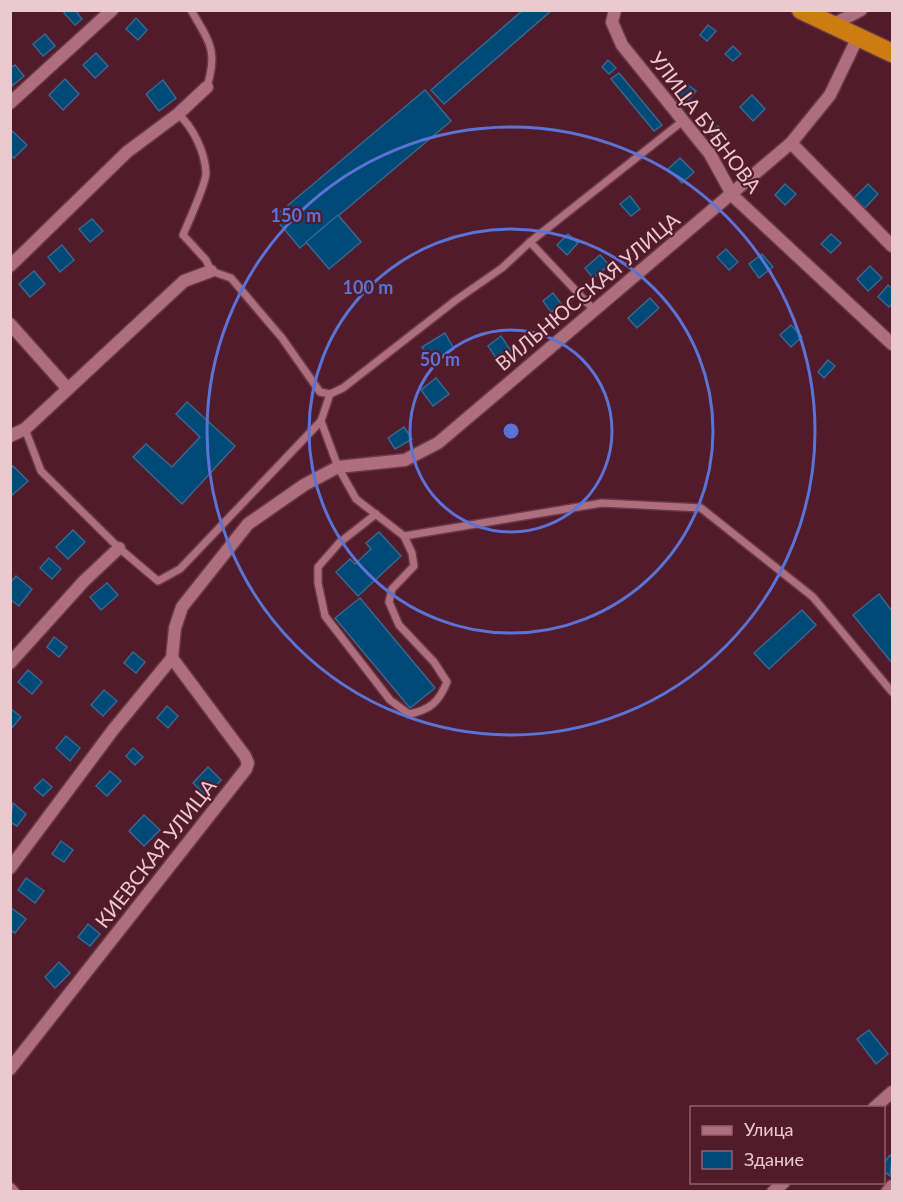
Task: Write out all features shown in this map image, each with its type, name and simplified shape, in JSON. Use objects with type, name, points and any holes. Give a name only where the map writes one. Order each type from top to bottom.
[{"type":"highway","points":[[801,10],[892,53]]},
{"type":"street","points":[[10,103],[112,10]]},
{"type":"street","name":"УЛИЦА БУБНОВА","points":[[615,10],[612,22],[622,45],[710,154],[733,195],[892,344]]},
{"type":"street","points":[[832,25],[861,10]]},
{"type":"street","name":"ВИЛЬНЮССКАЯ УЛИЦА","points":[[172,658],[175,628],[182,607],[248,524],[304,485],[339,467],[405,460],[438,443],[594,309],[733,195],[791,143],[830,95],[858,37]]},
{"type":"street","points":[[10,266],[127,152],[178,114],[207,87]]},
{"type":"street","points":[[791,143],[892,246]]},
{"type":"street","points":[[10,436],[25,429],[184,281],[211,271]]},
{"type":"street","points":[[10,324],[68,389]]},
{"type":"street","points":[[10,663],[84,581],[119,548]]},
{"type":"street","points":[[10,868],[113,730],[172,658]]},
{"type":"street","name":"КИЕВСКАЯ УЛИЦА","points":[[10,1069],[246,769],[248,763],[245,756],[172,658]]},
{"type":"street","points":[[875,1106],[892,1092]]},
{"type":"street","points":[[887,1191],[892,1186]]},
{"type":"lane","points":[[191,10],[210,42],[214,64],[207,87]]},
{"type":"lane","points":[[178,114],[188,123],[196,139],[206,174],[183,235],[207,260],[211,271],[231,278],[282,338],[320,392],[330,394],[343,388],[456,300],[502,268],[530,242],[684,120]]},
{"type":"lane","points":[[530,242],[594,309]]},
{"type":"lane","points":[[25,429],[41,471],[119,548],[158,581],[180,569],[321,421],[330,394]]},
{"type":"lane","points":[[321,421],[339,467],[356,499],[376,514],[404,536],[412,553],[414,567],[392,589],[389,602],[399,625],[434,662],[447,682],[442,696],[427,710],[410,714],[390,700],[325,616],[318,584],[318,567],[339,543],[376,514]]},
{"type":"lane","points":[[404,536],[602,503],[701,508],[813,597],[892,692]]},
{"type":"building","points":[[66,10],[75,10],[82,19],[75,25],[64,13]]},
{"type":"building","points":[[523,10],[552,10],[444,104],[431,90]]},
{"type":"building","points":[[136,18],[147,30],[138,40],[126,29]]},
{"type":"building","points":[[708,25],[716,31],[707,41],[700,35]]},
{"type":"building","points":[[45,34],[55,46],[43,56],[33,44]]},
{"type":"building","points":[[733,46],[741,54],[733,61],[725,54]]},
{"type":"building","points":[[96,53],[108,66],[95,78],[83,65]]},
{"type":"building","points":[[608,60],[616,68],[609,74],[602,67]]},
{"type":"building","points":[[15,65],[24,76],[12,86],[10,68]]},
{"type":"building","points":[[619,73],[662,125],[654,131],[611,79]]},
{"type":"building","points":[[65,79],[79,94],[63,110],[49,95]]},
{"type":"building","points":[[163,80],[176,98],[159,111],[146,94]]},
{"type":"building","points":[[685,83],[696,91],[687,102],[677,94]]},
{"type":"building","points":[[425,90],[451,121],[300,248],[274,217]]},
{"type":"building","points":[[752,95],[765,109],[753,121],[740,107]]},
{"type":"building","points":[[718,126],[726,135],[719,142],[710,133]]},
{"type":"building","points":[[10,129],[27,145],[14,158],[10,155]]},
{"type":"building","points":[[680,158],[694,172],[682,183],[668,169]]},
{"type":"building","points":[[785,184],[796,194],[785,205],[775,195]]},
{"type":"building","points":[[868,184],[878,194],[865,208],[854,198]]},
{"type":"building","points":[[630,196],[640,209],[631,216],[620,204]]},
{"type":"building","points":[[338,215],[361,242],[329,269],[306,242]]},
{"type":"building","points":[[92,219],[103,231],[90,242],[79,229]]},
{"type":"building","points":[[568,234],[578,243],[567,255],[557,245]]},
{"type":"building","points":[[831,234],[841,243],[831,253],[821,244]]},
{"type":"building","points":[[62,245],[74,260],[60,272],[48,257]]},
{"type":"building","points":[[726,249],[738,262],[729,270],[717,257]]},
{"type":"building","points":[[762,254],[773,267],[759,278],[749,264]]},
{"type":"building","points":[[600,255],[609,265],[593,278],[585,268]]},
{"type":"building","points":[[870,266],[882,278],[868,291],[857,279]]},
{"type":"building","points":[[34,271],[45,284],[30,297],[19,284]]},
{"type":"building","points":[[888,285],[892,289],[892,304],[889,307],[878,297]]},
{"type":"building","points":[[553,293],[562,305],[551,312],[543,301]]},
{"type":"building","points":[[650,298],[659,308],[637,328],[628,318]]},
{"type":"building","points":[[791,325],[802,337],[791,347],[780,335]]},
{"type":"building","points":[[445,333],[454,349],[432,363],[422,347]]},
{"type":"building","points":[[501,336],[511,351],[498,361],[488,346]]},
{"type":"building","points":[[828,360],[835,366],[824,378],[818,372]]},
{"type":"building","points":[[436,378],[449,394],[433,406],[421,390]]},
{"type":"building","points":[[187,402],[235,446],[182,504],[133,457],[146,444],[172,467],[200,437],[176,414]]},
{"type":"building","points":[[404,427],[412,439],[395,449],[388,438]]},
{"type":"building","points":[[13,466],[28,481],[10,497],[10,469]]},
{"type":"building","points":[[73,530],[85,542],[68,559],[56,547]]},
{"type":"building","points":[[379,532],[401,556],[358,596],[336,572],[350,559],[355,564],[371,549],[366,543]]},
{"type":"building","points":[[49,558],[61,569],[52,579],[40,568]]},
{"type":"building","points":[[16,576],[32,589],[19,606],[10,599],[10,583]]},
{"type":"building","points":[[107,583],[118,595],[101,610],[90,597]]},
{"type":"building","points":[[879,594],[892,611],[892,663],[853,615]]},
{"type":"building","points":[[360,598],[435,688],[410,708],[335,618]]},
{"type":"building","points":[[802,610],[816,625],[769,669],[754,653]]},
{"type":"building","points":[[54,637],[67,647],[59,657],[47,647]]},
{"type":"building","points":[[133,652],[145,662],[136,673],[124,663]]},
{"type":"building","points":[[28,670],[42,682],[32,694],[18,682]]},
{"type":"building","points":[[104,690],[117,701],[103,716],[91,705]]},
{"type":"building","points":[[167,706],[178,716],[168,728],[157,718]]},
{"type":"building","points":[[10,708],[21,717],[10,730]]},
{"type":"building","points":[[66,736],[80,748],[70,761],[56,748]]},
{"type":"building","points":[[133,748],[143,757],[135,765],[126,756]]},
{"type":"building","points":[[208,767],[221,780],[206,796],[193,783]]},
{"type":"building","points":[[110,771],[121,781],[107,796],[96,786]]},
{"type":"building","points":[[43,779],[52,787],[43,796],[34,788]]},
{"type":"building","points":[[13,803],[26,814],[17,826],[10,822]]},
{"type":"building","points":[[144,815],[160,830],[144,846],[129,831]]},
{"type":"building","points":[[61,841],[73,850],[64,862],[52,854]]},
{"type":"building","points":[[26,878],[44,891],[35,903],[18,890]]},
{"type":"building","points":[[10,907],[26,919],[15,933],[10,930]]},
{"type":"building","points":[[88,924],[100,934],[90,946],[78,937]]},
{"type":"building","points":[[59,962],[70,973],[55,988],[45,977]]},
{"type":"building","points":[[869,1030],[888,1054],[876,1064],[857,1039]]},
{"type":"building","points":[[890,1155],[892,1158],[890,1176],[885,1172],[885,1162]]}]
